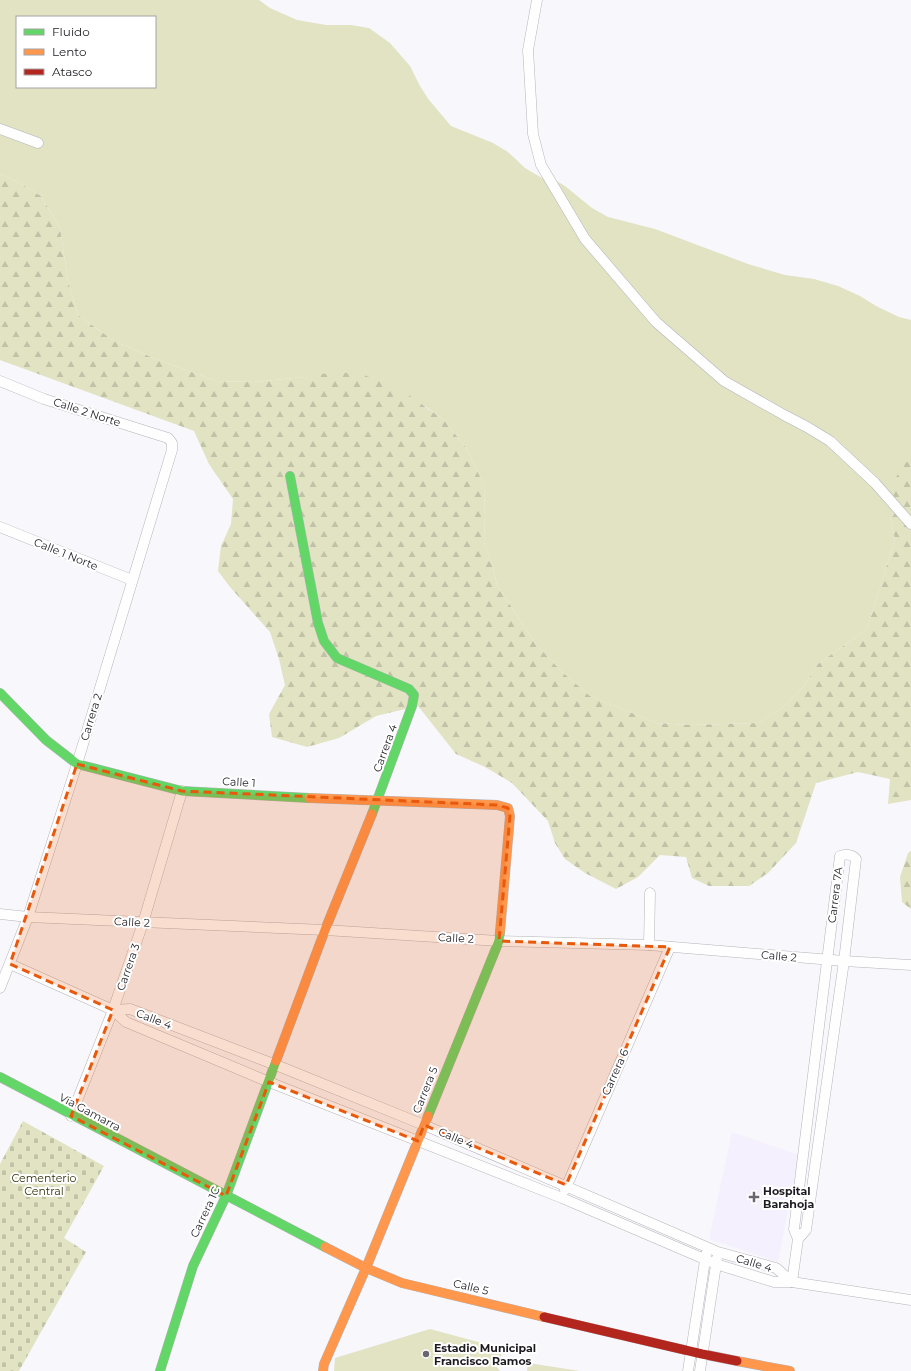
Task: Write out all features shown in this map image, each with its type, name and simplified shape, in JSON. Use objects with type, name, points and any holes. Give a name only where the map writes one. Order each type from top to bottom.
[{"type":"street","points":[[537,0],[528,50],[533,134],[541,165],[585,239],[656,322],[673,337],[724,381],[830,441],[875,483],[911,524]]},
{"type":"street","points":[[0,130],[38,143]]},
{"type":"street","name":"Calle 2 Norte","points":[[0,381],[44,398],[168,438],[172,443]]},
{"type":"street","name":"Carrera 2","points":[[0,988],[28,917],[77,764],[172,450],[172,443]]},
{"type":"street","name":"Carrera 4","points":[[276,1066],[325,930],[378,801],[412,706],[414,696],[409,689],[337,658],[324,641],[318,623],[290,476]]},
{"type":"street","name":"Calle 1 Norte","points":[[0,527],[132,580]]},
{"type":"street","name":"Calle 1","points":[[0,693],[30,726],[66,757],[77,764],[182,791],[378,801],[497,805],[508,808]]},
{"type":"street","name":"Carrera 3","points":[[71,1116],[113,1010],[143,923],[182,791]]},
{"type":"street","name":"Carrera 5","points":[[323,1371],[324,1364],[366,1268],[498,941],[510,816],[508,808]]},
{"type":"street","name":"Carrera 7A","points":[[792,1282],[798,1239],[794,1230],[840,856],[848,855],[856,858],[844,961],[806,1230],[798,1239]]},
{"type":"street","points":[[649,945],[650,893]]},
{"type":"street","name":"Calle 2","points":[[0,914],[28,917],[143,923],[325,930],[498,941],[649,945],[827,960],[911,965]]},
{"type":"street","name":"Carrera 6","points":[[562,1198],[566,1185],[670,947]]},
{"type":"street","name":"Calle 4","points":[[10,964],[113,1010],[126,1022],[269,1082],[562,1198],[716,1264],[774,1282],[792,1282],[911,1300]]},
{"type":"street","name":"Calle 4","points":[[113,1010],[130,1010],[424,1125],[566,1185],[718,1252],[776,1268],[792,1282]]},
{"type":"street","name":"Carrera 1C","points":[[160,1371],[193,1266],[226,1196],[276,1066]]},
{"type":"street","name":"Vía Gamarra","points":[[0,1077],[71,1116],[169,1166]]},
{"type":"street","name":"Calle 5","points":[[169,1166],[366,1268],[402,1283],[702,1354],[790,1371]]},
{"type":"street","points":[[688,1371],[707,1246]]},
{"type":"street","points":[[700,1371],[718,1252]]},
{"type":"highlighted area","points":[[77,764],[182,791],[497,805],[508,808],[510,816],[499,941],[670,947],[566,1185],[424,1125],[418,1141],[269,1082],[226,1196],[71,1116],[113,1010],[10,964]]},
{"type":"shaded area","name":"Hospital Barahoja","points":[[732,1132],[799,1155],[778,1262],[709,1239]]},
{"type":"green space","points":[[0,0],[259,0],[270,8],[297,20],[326,25],[351,25],[369,28],[390,43],[410,66],[429,100],[451,126],[493,143],[508,152],[525,168],[542,178],[555,180],[565,186],[592,208],[608,217],[655,229],[748,264],[785,275],[814,279],[838,286],[899,317],[911,320],[911,462],[906,462],[890,517],[895,539],[867,629],[818,664],[804,686],[783,707],[759,723],[690,725],[657,723],[590,696],[561,671],[535,643],[497,585],[493,567],[484,542],[484,485],[466,448],[444,420],[425,406],[304,377],[254,382],[216,381],[151,357],[114,341],[78,315],[68,281],[60,228],[41,196],[16,181],[0,174]]},
{"type":"green space","points":[[0,174],[16,181],[41,196],[60,228],[68,281],[78,315],[114,341],[151,357],[216,381],[254,382],[304,377],[334,372],[362,374],[403,391],[444,420],[466,448],[484,485],[484,542],[493,567],[497,585],[535,643],[561,671],[590,696],[657,723],[690,725],[759,723],[783,707],[804,686],[818,664],[867,629],[895,539],[890,517],[889,488],[906,462],[911,462],[911,800],[888,804],[890,779],[858,772],[816,783],[796,843],[768,873],[749,886],[709,886],[692,878],[686,857],[660,855],[638,877],[616,889],[585,873],[565,859],[555,843],[548,821],[512,783],[485,767],[456,754],[418,706],[376,716],[339,738],[307,747],[272,737],[269,714],[285,685],[279,659],[270,632],[230,587],[218,571],[221,546],[231,524],[233,499],[209,464],[194,431],[0,360]]},
{"type":"green space","points":[[911,851],[911,909],[902,902],[900,877],[908,853]]},
{"type":"green space","name":"Cementerio Central","points":[[23,1121],[104,1166],[64,1238],[86,1252],[19,1371],[0,1371],[0,1164]]},
{"type":"green space","name":"Estadio Municipal Francisco Ramos","points":[[430,1329],[504,1349],[496,1366],[500,1371],[334,1371],[335,1358]]},
{"type":"green space","points":[[528,1363],[580,1371],[527,1371]]},
{"type":"traffic: fast","points":[[290,476],[318,623],[324,641],[337,658],[409,689],[414,695],[412,706],[372,814]]},
{"type":"traffic: fast","points":[[0,693],[46,740],[77,764],[182,791],[309,798]]},
{"type":"traffic: fast","points":[[428,1116],[499,941],[500,932]]},
{"type":"traffic: fast","points":[[160,1371],[193,1266],[226,1196],[276,1061]]},
{"type":"traffic: fast","points":[[0,1077],[325,1247]]},
{"type":"traffic: slow","points":[[309,798],[497,805],[508,808],[510,816],[500,932]]},
{"type":"traffic: slow","points":[[276,1061],[325,930],[372,814]]},
{"type":"traffic: slow","points":[[323,1371],[324,1364],[366,1268],[428,1116]]},
{"type":"traffic: slow","points":[[325,1247],[366,1268],[402,1283],[544,1317]]},
{"type":"traffic: slow","points":[[737,1361],[790,1371]]},
{"type":"traffic: jam","points":[[544,1317],[737,1361]]},
{"type":"place","name":"Hospital Barahoja","points":[[754,1197]]},
{"type":"place","name":"Estadio Municipal Francisco Ramos","points":[[426,1354]]}]
